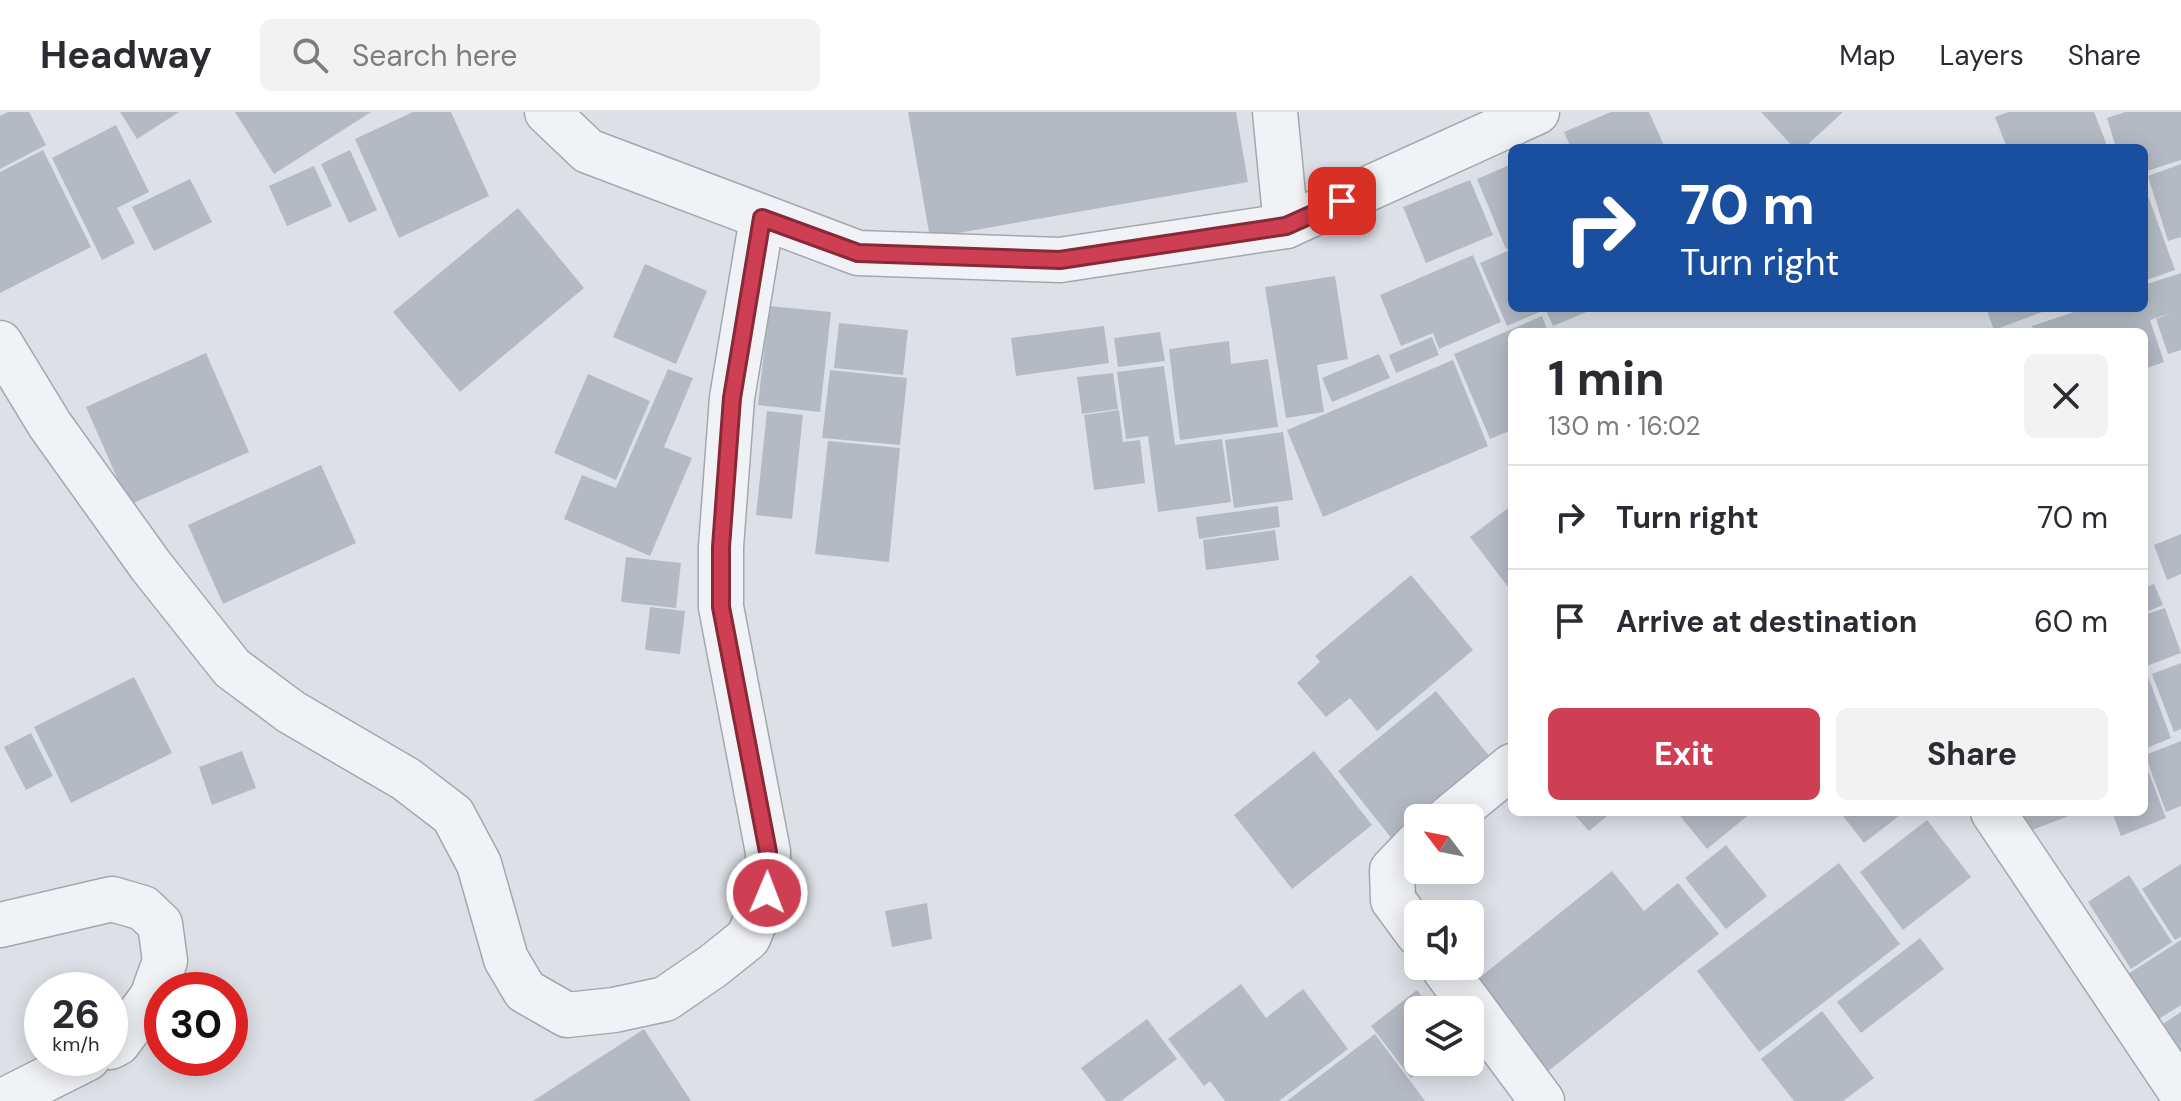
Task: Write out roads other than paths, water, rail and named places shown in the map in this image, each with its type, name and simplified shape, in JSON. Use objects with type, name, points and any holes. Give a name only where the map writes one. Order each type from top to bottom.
[{"type":"street","points":[[547,112],[588,151],[858,253],[1060,260],[1286,226],[1537,112]]},
{"type":"street","points":[[1275,112],[1286,226]]},
{"type":"street","points":[[0,343],[50,425],[151,566],[232,668],[291,712],[406,779],[453,815],[479,864],[506,959],[525,991],[567,1015],[614,1010],[665,999],[713,966],[748,938],[767,893],[768,852],[721,607],[721,547],[732,398],[762,218]]},
{"type":"street","points":[[1466,804],[1508,769]]},
{"type":"street","points":[[1996,816],[2181,1092]]},
{"type":"street","points":[[1404,858],[1392,870],[1393,900],[1404,915]]},
{"type":"street","points":[[0,925],[112,899],[143,908],[160,924],[165,961],[152,997],[128,1029]]},
{"type":"street","points":[[1452,980],[1542,1101]]},
{"type":"street","points":[[3,1101],[52,1076]]}]
